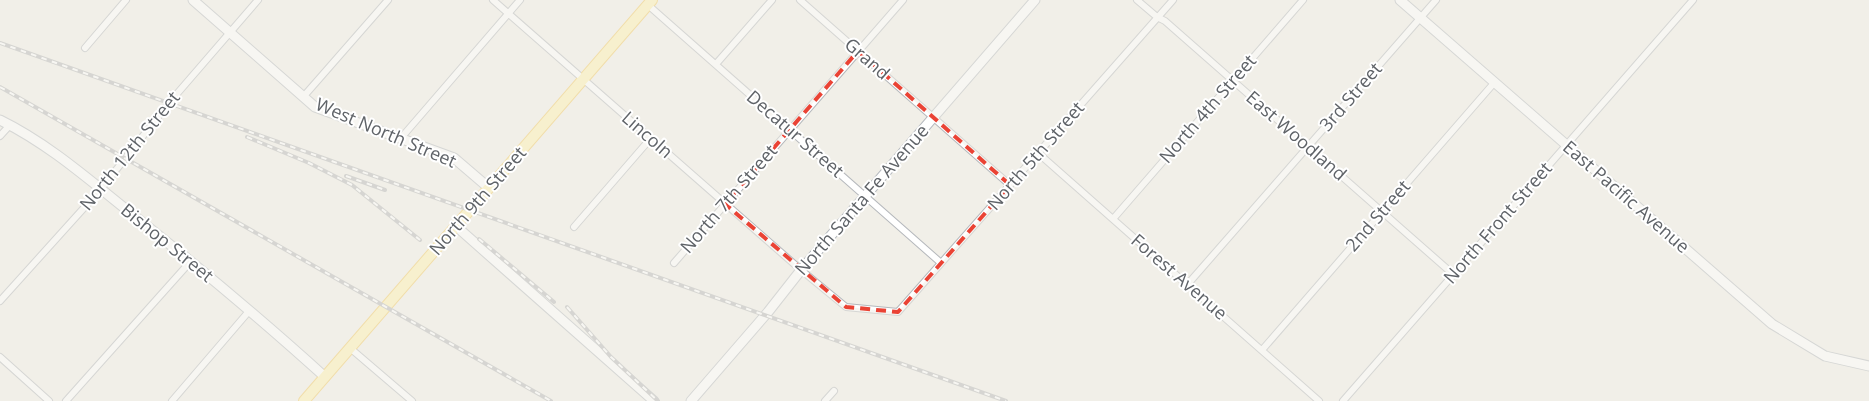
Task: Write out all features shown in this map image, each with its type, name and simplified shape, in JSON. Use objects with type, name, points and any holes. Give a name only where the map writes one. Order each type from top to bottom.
[{"type":"main road","name":"West North Street","points":[[193,0],[315,107],[454,158],[489,188]]},
{"type":"main road","name":"North Santa Fe Avenue","points":[[690,401],[1035,0]]},
{"type":"main road","name":"East Pacific Avenue","points":[[1400,0],[1772,324],[1826,356],[1869,366]]},
{"type":"main road","name":"North 9th Street","points":[[304,401],[650,3]]},
{"type":"main road","name":"Bishop Street","points":[[0,120],[55,154],[101,189],[250,310],[325,377]]},
{"type":"main road","points":[[457,227],[654,401]]},
{"type":"street","points":[[85,48],[126,0]]},
{"type":"street","name":"North 12th Street","points":[[0,301],[101,189],[169,103],[258,0]]},
{"type":"street","points":[[304,96],[388,0]]},
{"type":"street","name":"Lincoln","points":[[493,0],[801,270],[846,306],[898,312]]},
{"type":"street","points":[[401,138],[520,0]]},
{"type":"street","points":[[716,64],[772,0]]},
{"type":"street","name":"Grand","points":[[800,0],[1010,185]]},
{"type":"street","name":"North 7th Street","points":[[674,263],[903,0]]},
{"type":"street","name":"East Woodland","points":[[1137,0],[1157,17],[1165,21],[1454,274]]},
{"type":"street","name":"North 5th Street","points":[[898,312],[1173,0]]},
{"type":"street","name":"North 4th Street","points":[[1113,219],[1303,0]]},
{"type":"street","name":"3rd Street","points":[[1187,285],[1436,0]]},
{"type":"street","name":"North Front Street","points":[[1343,401],[1693,0]]},
{"type":"street","name":"Decatur Street","points":[[650,3],[716,64],[941,263]]},
{"type":"street","name":"2nd Street","points":[[1262,350],[1494,83]]},
{"type":"street","points":[[0,136],[10,125]]},
{"type":"street","points":[[574,226],[651,138]]},
{"type":"street","name":"Forest Avenue","points":[[1038,153],[1319,401]]},
{"type":"street","points":[[66,401],[191,261]]},
{"type":"street","points":[[172,401],[250,310]]},
{"type":"street","points":[[350,348],[412,401]]},
{"type":"street","points":[[0,357],[49,401]]},
{"type":"street","points":[[825,401],[834,391]]},
{"type":"highlighted area","points":[[858,51],[1010,185],[898,312],[846,307],[725,204]]},
{"type":"railway","points":[[0,43],[1006,401]]},
{"type":"railway","points":[[0,87],[551,401]]},
{"type":"railway","points":[[247,137],[309,163],[352,185],[420,240]]},
{"type":"railway","points":[[346,176],[385,190]]},
{"type":"railway","points":[[479,239],[554,302]]},
{"type":"railway","points":[[567,307],[611,357],[658,401]]}]
